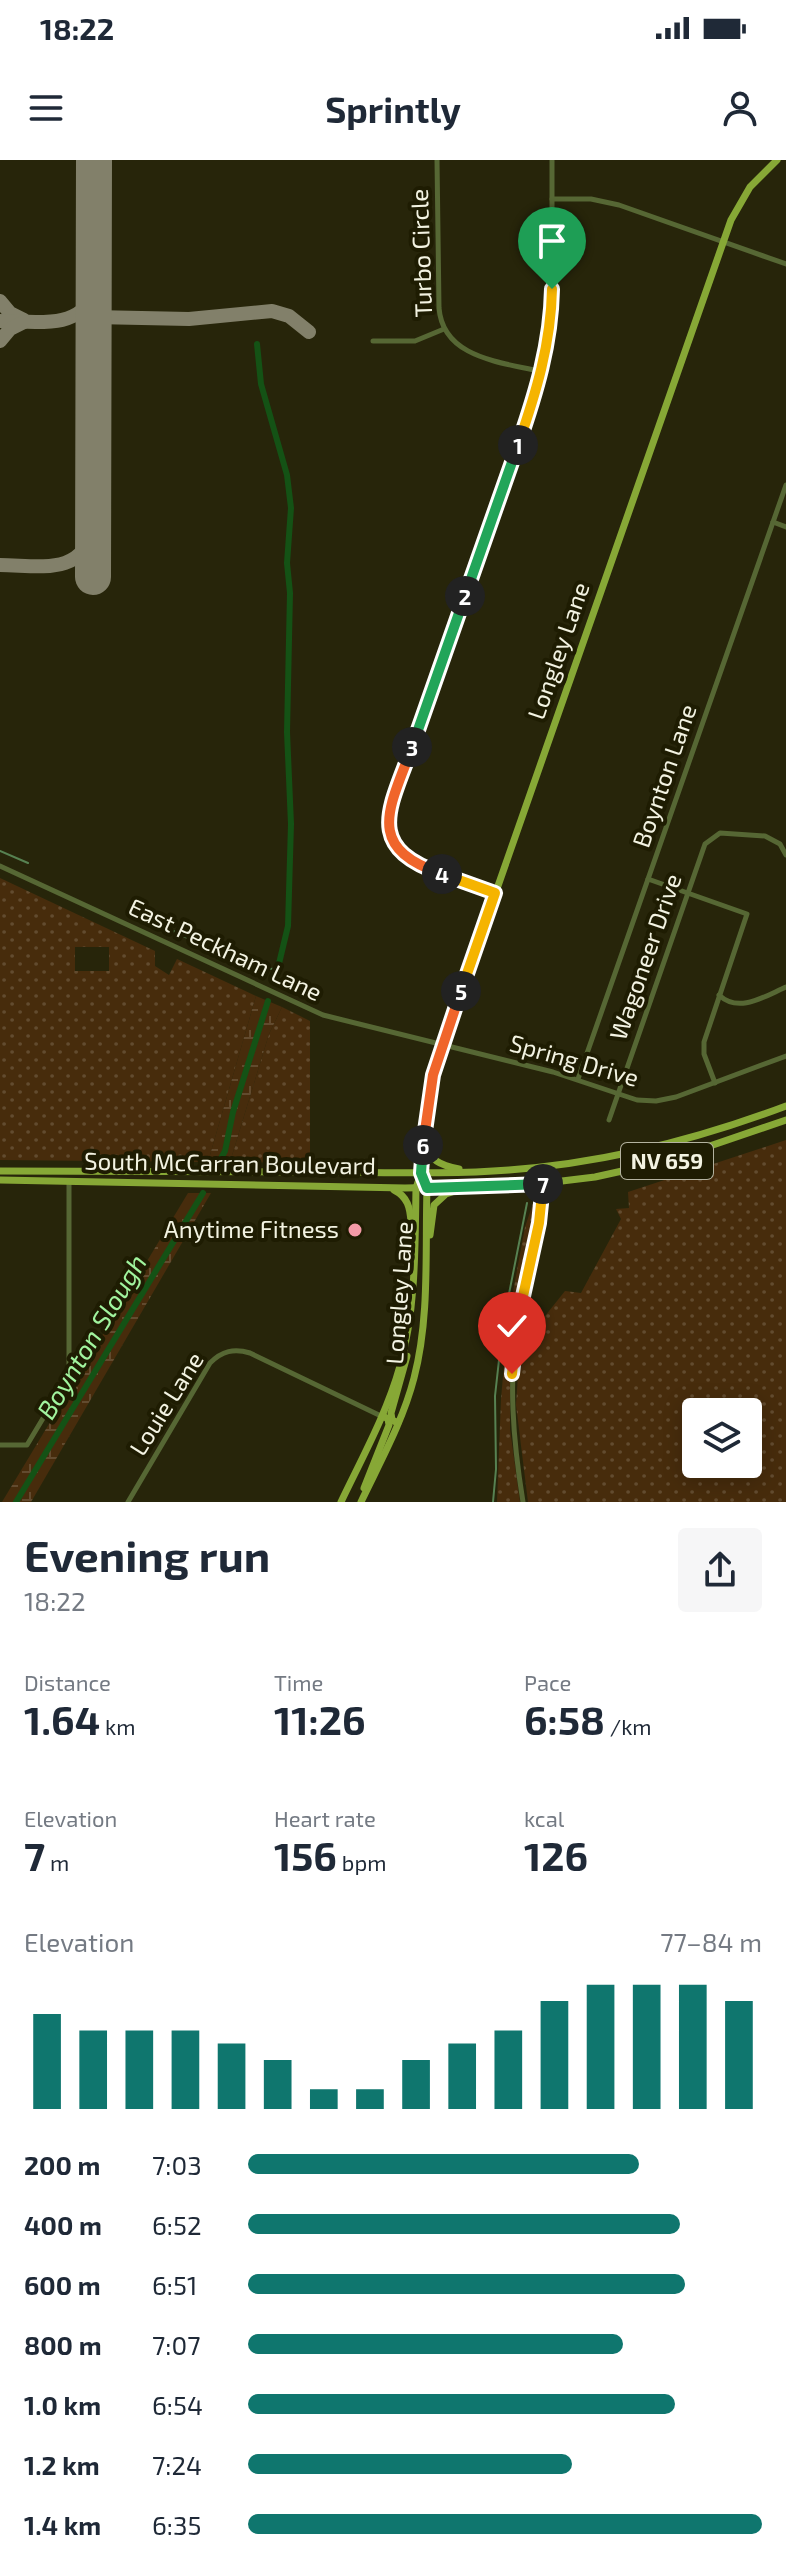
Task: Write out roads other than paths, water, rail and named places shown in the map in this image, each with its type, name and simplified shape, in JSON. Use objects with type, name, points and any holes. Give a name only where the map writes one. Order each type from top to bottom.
[{"type":"main road","name":"Longley Lane","points":[[341,1502],[381,1416],[400,1366],[409,1326],[416,1188],[421,1173],[429,1095],[443,1043],[723,242],[745,194],[777,160]]},
{"type":"main road","name":"South McCarran Boulevard","points":[[0,1171],[481,1172],[574,1163],[644,1151],[722,1130],[786,1106]]},
{"type":"main road","name":"South McCarran Boulevard","points":[[0,1180],[416,1188],[543,1184],[606,1175],[663,1162],[786,1120]]},
{"type":"main road","points":[[423,1139],[428,1153],[438,1164],[481,1172]]},
{"type":"main road","points":[[69,1181],[80,1176],[136,1177],[167,1172]]},
{"type":"main road","name":"Longley Lane","points":[[360,1502],[398,1423],[419,1359],[427,1188],[421,1173]]},
{"type":"main road","points":[[384,1187],[401,1194],[409,1204],[412,1286]]},
{"type":"main road","points":[[425,1277],[434,1205],[446,1194],[475,1187]]},
{"type":"main road","points":[[398,1423],[392,1420],[391,1413],[405,1366],[409,1326]]},
{"type":"main road","points":[[360,1502],[367,1476],[389,1425],[388,1419],[381,1416]]},
{"type":"street","name":"Turbo Circle","points":[[437,160],[439,308],[444,329],[453,342],[466,351],[542,372]]},
{"type":"street","points":[[495,893],[411,862],[399,851],[392,838],[390,814],[542,372],[552,307],[552,160]]},
{"type":"street","points":[[552,199],[591,199],[619,205],[786,264]]},
{"type":"street","points":[[373,341],[415,341],[444,329]]},
{"type":"street","name":"Boynton Lane","points":[[578,1079],[786,485]]},
{"type":"street","points":[[773,522],[786,527]]},
{"type":"street","name":"Wagoneer Drive","points":[[609,1120],[703,849],[712,836],[725,832],[765,836],[780,844],[786,855]]},
{"type":"street","name":"East Peckham Lane","points":[[0,866],[316,1012],[443,1043]]},
{"type":"street","points":[[648,879],[747,914],[704,1042],[704,1054],[715,1083]]},
{"type":"street","points":[[719,995],[729,1003],[745,1004],[786,987]]},
{"type":"street","name":"Spring Drive","points":[[443,1043],[578,1079],[637,1100],[656,1101],[676,1097],[786,1056]]},
{"type":"street","points":[[0,1445],[27,1445],[69,1372],[69,1181]]},
{"type":"street","points":[[523,1502],[514,1439],[513,1364],[518,1319],[539,1223],[543,1184]]},
{"type":"street","name":"Louie Lane","points":[[128,1502],[210,1363],[227,1351],[250,1353],[381,1416]]},
{"type":"waterway","points":[[257,344],[261,384],[287,475],[291,508],[287,563],[290,593],[287,732],[291,824],[288,926],[276,976]]},
{"type":"waterway","points":[[0,851],[28,863]]},
{"type":"waterway","points":[[157,923],[251,968],[278,969]]},
{"type":"waterway","name":"Boynton Slough","points":[[219,1162],[225,1151],[233,1112],[268,1001]]},
{"type":"waterway","name":"Boynton Slough","points":[[16,1502],[203,1193]]},
{"type":"waterway","points":[[493,1502],[495,1396],[503,1324],[527,1203]]},
{"type":"place","name":"Anytime Fitness","points":[[355,1230]]}]
